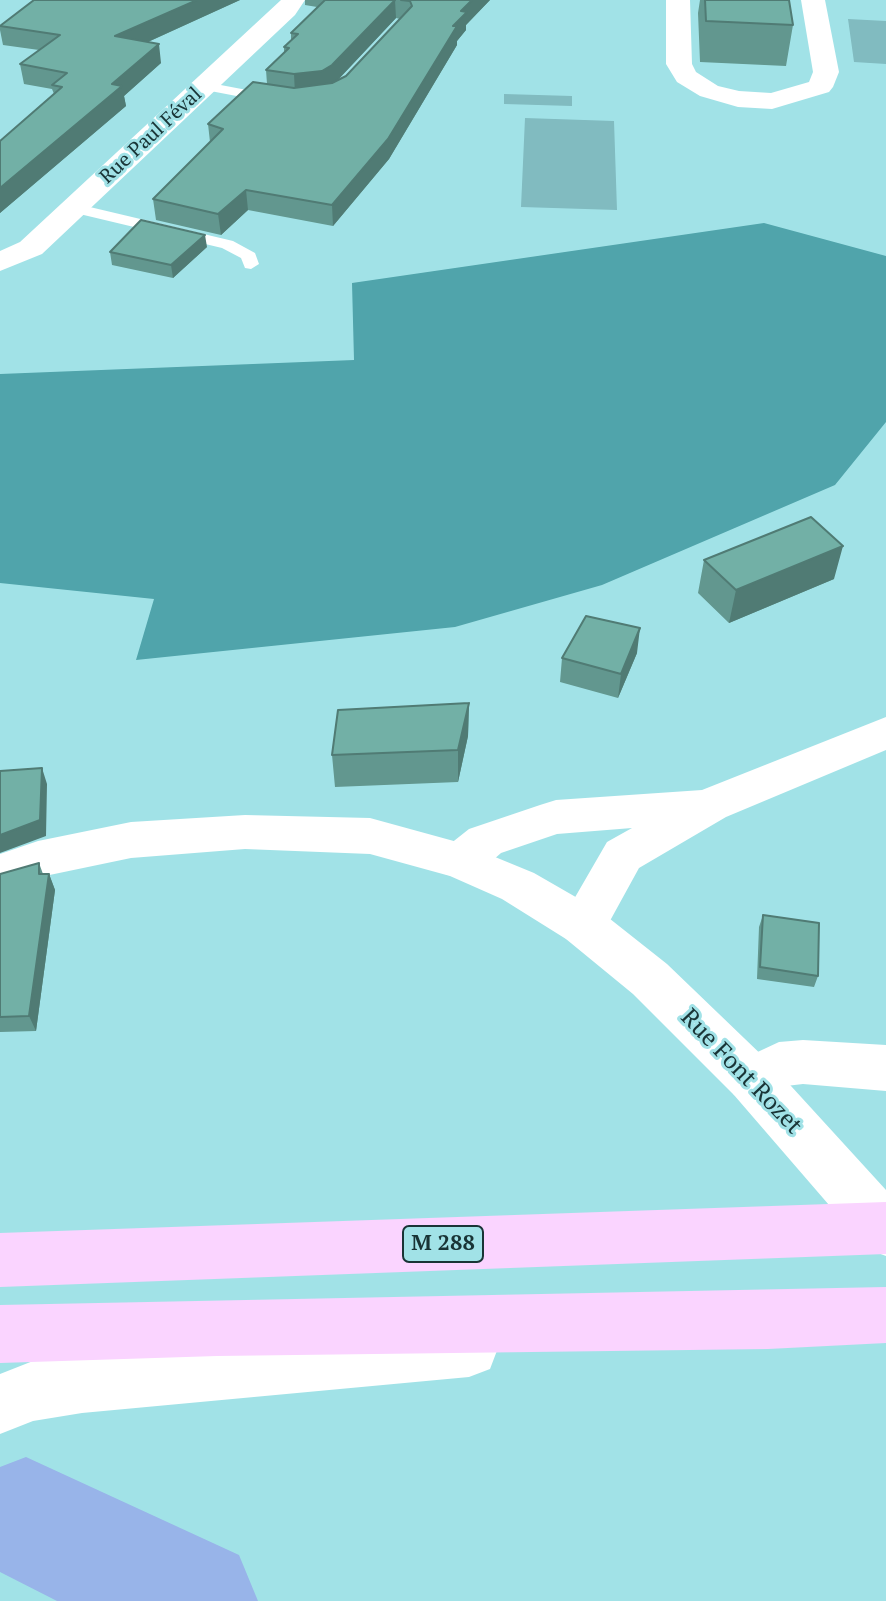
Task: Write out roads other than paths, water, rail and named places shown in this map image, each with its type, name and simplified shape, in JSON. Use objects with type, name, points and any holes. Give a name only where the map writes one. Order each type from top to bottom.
[{"type":"main road","name":"M 288","points":[[0,1260],[886,1229]]},
{"type":"main road","points":[[0,1334],[217,1327],[768,1320],[886,1315]]},
{"type":"street","name":"Rue Paul Féval","points":[[0,262],[31,248],[287,10],[293,0]]},
{"type":"street","points":[[678,0],[679,64],[686,77],[709,91],[738,99],[772,101],[820,87],[826,72],[814,7]]},
{"type":"street","points":[[583,925],[623,855],[710,805],[886,733]]},
{"type":"street","points":[[461,861],[485,841],[556,817],[710,805]]},
{"type":"street","name":"Rue Font Rozet","points":[[0,872],[38,859],[131,840],[245,832],[370,836],[461,861],[518,886],[583,925],[650,979],[760,1088],[886,1229]]},
{"type":"street","points":[[760,1088],[779,1064],[803,1062],[886,1068]]},
{"type":"street","points":[[0,1404],[33,1391],[82,1384],[768,1320]]},
{"type":"lane","points":[[205,86],[295,101]]},
{"type":"lane","points":[[73,208],[227,244],[249,256],[251,264]]},
{"type":"waterway","points":[[26,1519],[193,1601]]}]
